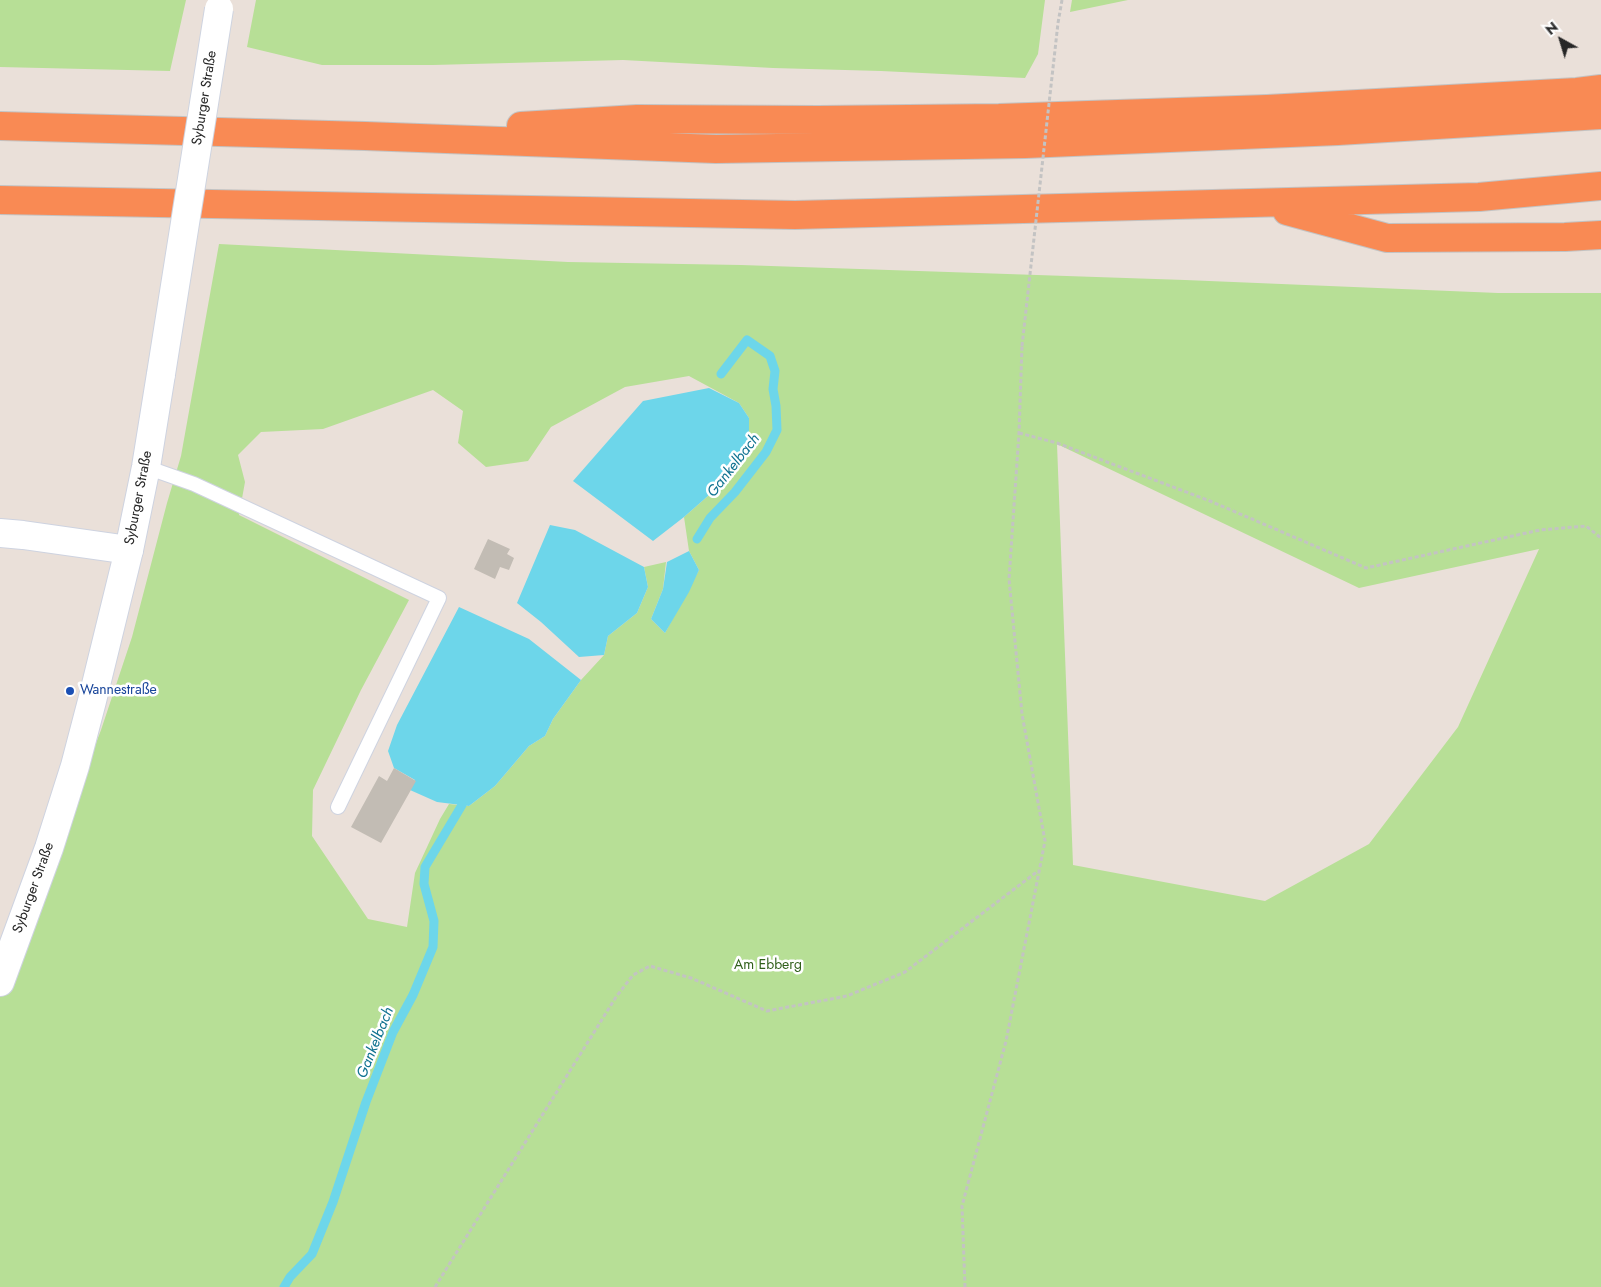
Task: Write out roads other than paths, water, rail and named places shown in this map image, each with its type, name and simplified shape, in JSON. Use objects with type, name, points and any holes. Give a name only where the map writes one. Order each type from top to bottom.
[{"type":"highway","points":[[365,136],[637,119],[999,118],[1267,109],[1601,90]]},
{"type":"highway","points":[[0,126],[365,136],[716,149],[1015,145],[1328,132],[1601,115]]},
{"type":"highway","points":[[0,200],[795,215],[1479,197],[1601,186]]},
{"type":"highway","points":[[1256,203],[1387,238],[1601,235]]},
{"type":"street","name":"Syburger Straße","points":[[0,982],[49,848],[75,766],[129,550],[146,467],[220,4]]},
{"type":"street","points":[[0,533],[129,550]]},
{"type":"lane","points":[[146,467],[194,484],[439,598],[338,807]]},
{"type":"water","points":[[709,388],[739,403],[749,418],[749,440],[717,488],[653,541],[573,481],[643,401]]},
{"type":"water","points":[[550,525],[575,530],[644,567],[648,587],[637,613],[608,636],[604,655],[579,657],[517,603]]},
{"type":"water","points":[[689,551],[699,570],[689,592],[665,633],[651,619],[663,589],[667,562]]},
{"type":"water","points":[[459,607],[529,639],[581,680],[553,719],[545,736],[529,746],[495,786],[469,806],[437,802],[410,790],[415,780],[394,768],[388,751],[397,725]]},
{"type":"waterway","name":"Gankelbach","points":[[697,539],[710,518],[735,492],[766,452],[777,430],[773,389],[775,371],[770,356],[747,340],[721,374]]},
{"type":"waterway","name":"Gankelbach","points":[[284,1287],[290,1277],[312,1254],[333,1202],[366,1102],[393,1032],[413,995],[433,947],[434,921],[424,884],[425,867],[462,805]]},
{"type":"place","name":"Wannestraße","points":[[70,691]]},
{"type":"park label","name":"Am Ebberg","points":[[768,966]]}]
